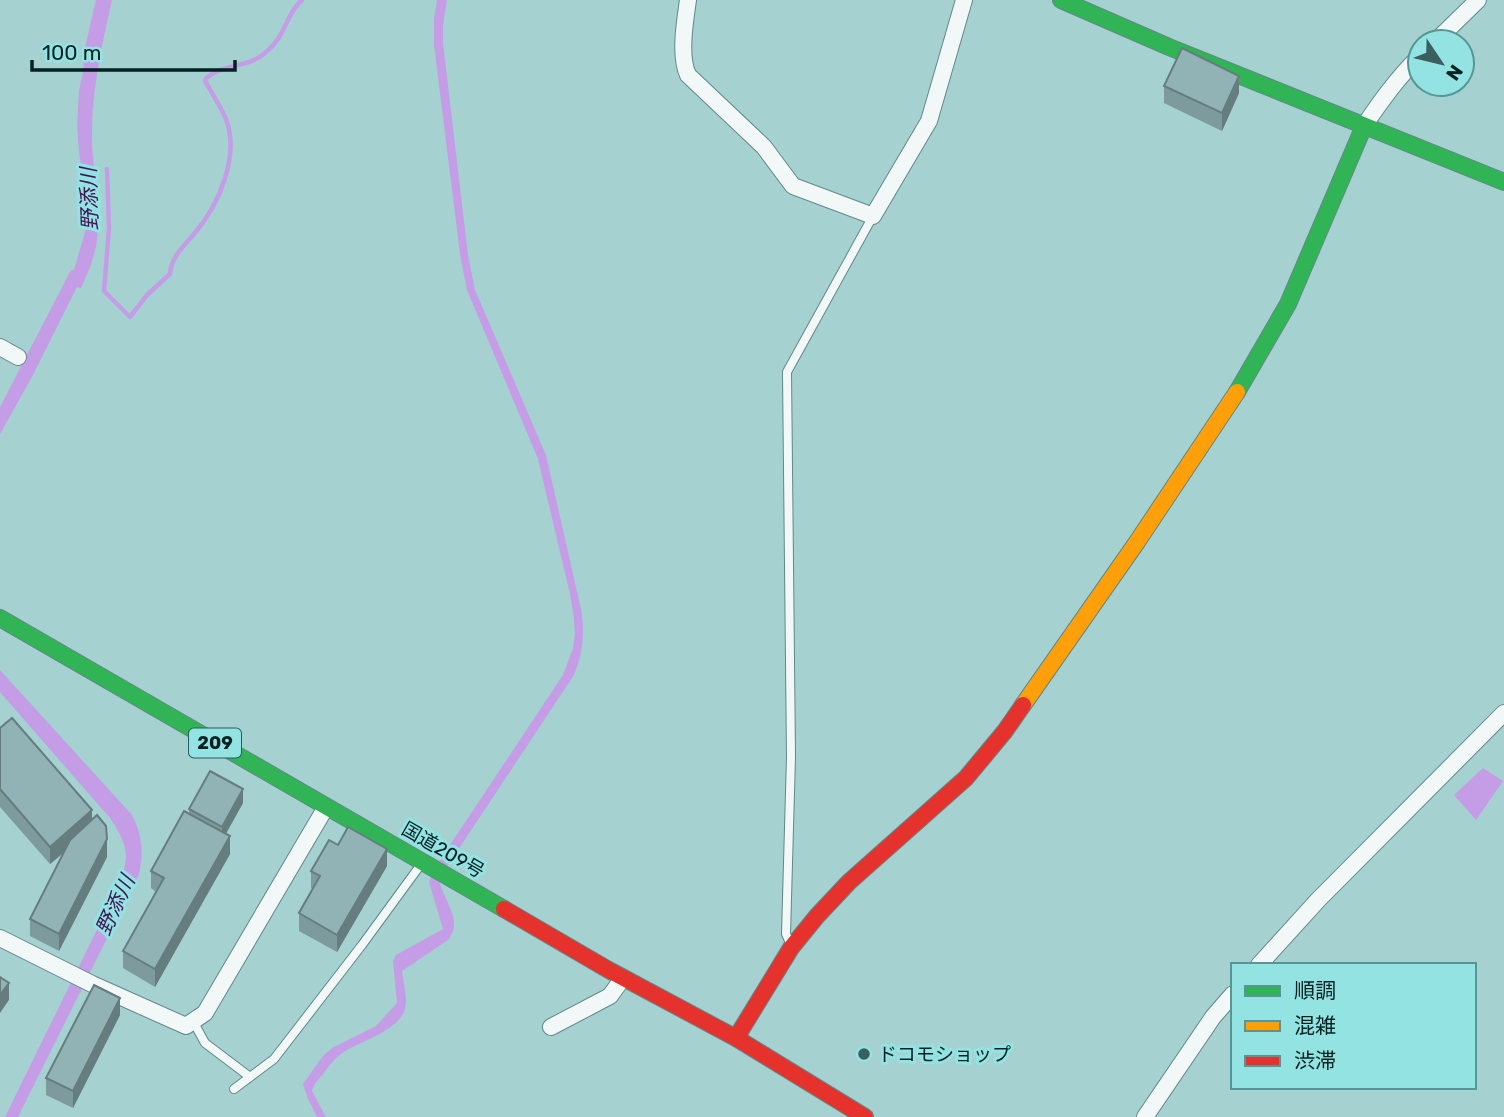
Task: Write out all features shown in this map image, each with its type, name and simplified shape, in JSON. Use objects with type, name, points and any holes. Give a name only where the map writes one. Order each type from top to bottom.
[{"type":"main road","points":[[1061,0],[1169,47],[1504,182]]},
{"type":"main road","points":[[736,1038],[791,948],[817,916],[849,882],[966,778],[1052,664],[1137,542],[1245,381],[1288,304],[1364,125]]},
{"type":"main road","name":"国道209号","points":[[0,618],[623,978],[736,1038],[865,1117]]},
{"type":"street","points":[[688,0],[684,35],[684,67],[688,75],[764,147],[793,186],[873,216],[929,121],[964,0]]},
{"type":"street","points":[[1449,28],[1478,0]]},
{"type":"street","points":[[1364,125],[1406,70]]},
{"type":"street","points":[[0,347],[18,357]]},
{"type":"street","points":[[1261,963],[1318,900],[1504,713]]},
{"type":"street","points":[[0,938],[92,984],[186,1026],[205,1013],[326,807]]},
{"type":"street","points":[[551,1027],[610,996],[623,978]]},
{"type":"street","points":[[1145,1117],[1213,1017],[1231,996]]},
{"type":"lane","points":[[791,948],[786,934],[791,757],[788,372],[873,216]]},
{"type":"lane","points":[[234,1089],[274,1059],[426,865]]},
{"type":"lane","points":[[193,1021],[205,1043],[250,1077]]},
{"type":"water","name":"野添川","points":[[96,0],[112,0],[98,67],[92,117],[98,219],[96,247],[81,288],[77,287],[0,434],[0,407],[71,270],[74,270],[86,229],[86,202],[77,126],[83,56]]},
{"type":"water","points":[[437,0],[447,0],[443,43],[468,255],[475,290],[546,455],[581,609],[582,643],[574,675],[448,865],[440,884],[454,919],[452,933],[448,940],[402,971],[406,1005],[396,1023],[340,1054],[317,1081],[312,1091],[326,1117],[317,1117],[303,1084],[332,1048],[376,1026],[397,1003],[393,961],[396,955],[443,929],[429,882],[438,863],[563,675],[575,634],[570,594],[538,459],[467,290],[460,254],[434,45]]},
{"type":"water","name":"野添川","points":[[0,670],[132,815],[142,851],[139,874],[18,1117],[5,1117],[114,895],[123,873],[126,856],[122,839],[110,818],[0,692]]},
{"type":"water","points":[[1483,768],[1503,781],[1476,820],[1454,795]]},
{"type":"building","points":[[1182,48],[1239,76],[1222,113],[1164,86]]},
{"type":"building","points":[[12,718],[92,810],[50,847],[0,789],[0,728]]},
{"type":"building","points":[[210,771],[243,789],[222,827],[189,809]]},
{"type":"building","points":[[184,811],[230,836],[155,969],[123,951],[164,878],[151,871]]},
{"type":"building","points":[[97,815],[106,826],[107,839],[59,934],[30,919],[70,840]]},
{"type":"building","points":[[348,827],[387,849],[337,935],[299,913],[320,876],[311,871],[329,840],[338,845]]},
{"type":"building","points":[[0,977],[9,983],[0,995]]},
{"type":"building","points":[[94,985],[120,998],[73,1091],[46,1078]]},
{"type":"waterway","name":"野添川","points":[[107,169],[109,228],[104,291],[130,317],[147,295],[170,274],[175,257],[212,209],[225,180],[229,164],[230,133],[219,104],[205,81],[206,78],[265,53],[277,40],[292,12],[302,0]]},
{"type":"traffic: fast","points":[[1061,0],[1169,47],[1504,182]]},
{"type":"traffic: fast","points":[[1237,392],[1288,304],[1364,126]]},
{"type":"traffic: fast","points":[[0,618],[504,909]]},
{"type":"traffic: slow","points":[[1023,705],[1137,542],[1237,392]]},
{"type":"traffic: jam","points":[[736,1038],[791,948],[817,916],[849,882],[966,778],[1023,705]]},
{"type":"traffic: jam","points":[[504,909],[607,969],[736,1038],[865,1117]]},
{"type":"place","name":"ドコモショップ","points":[[864,1054]]}]
